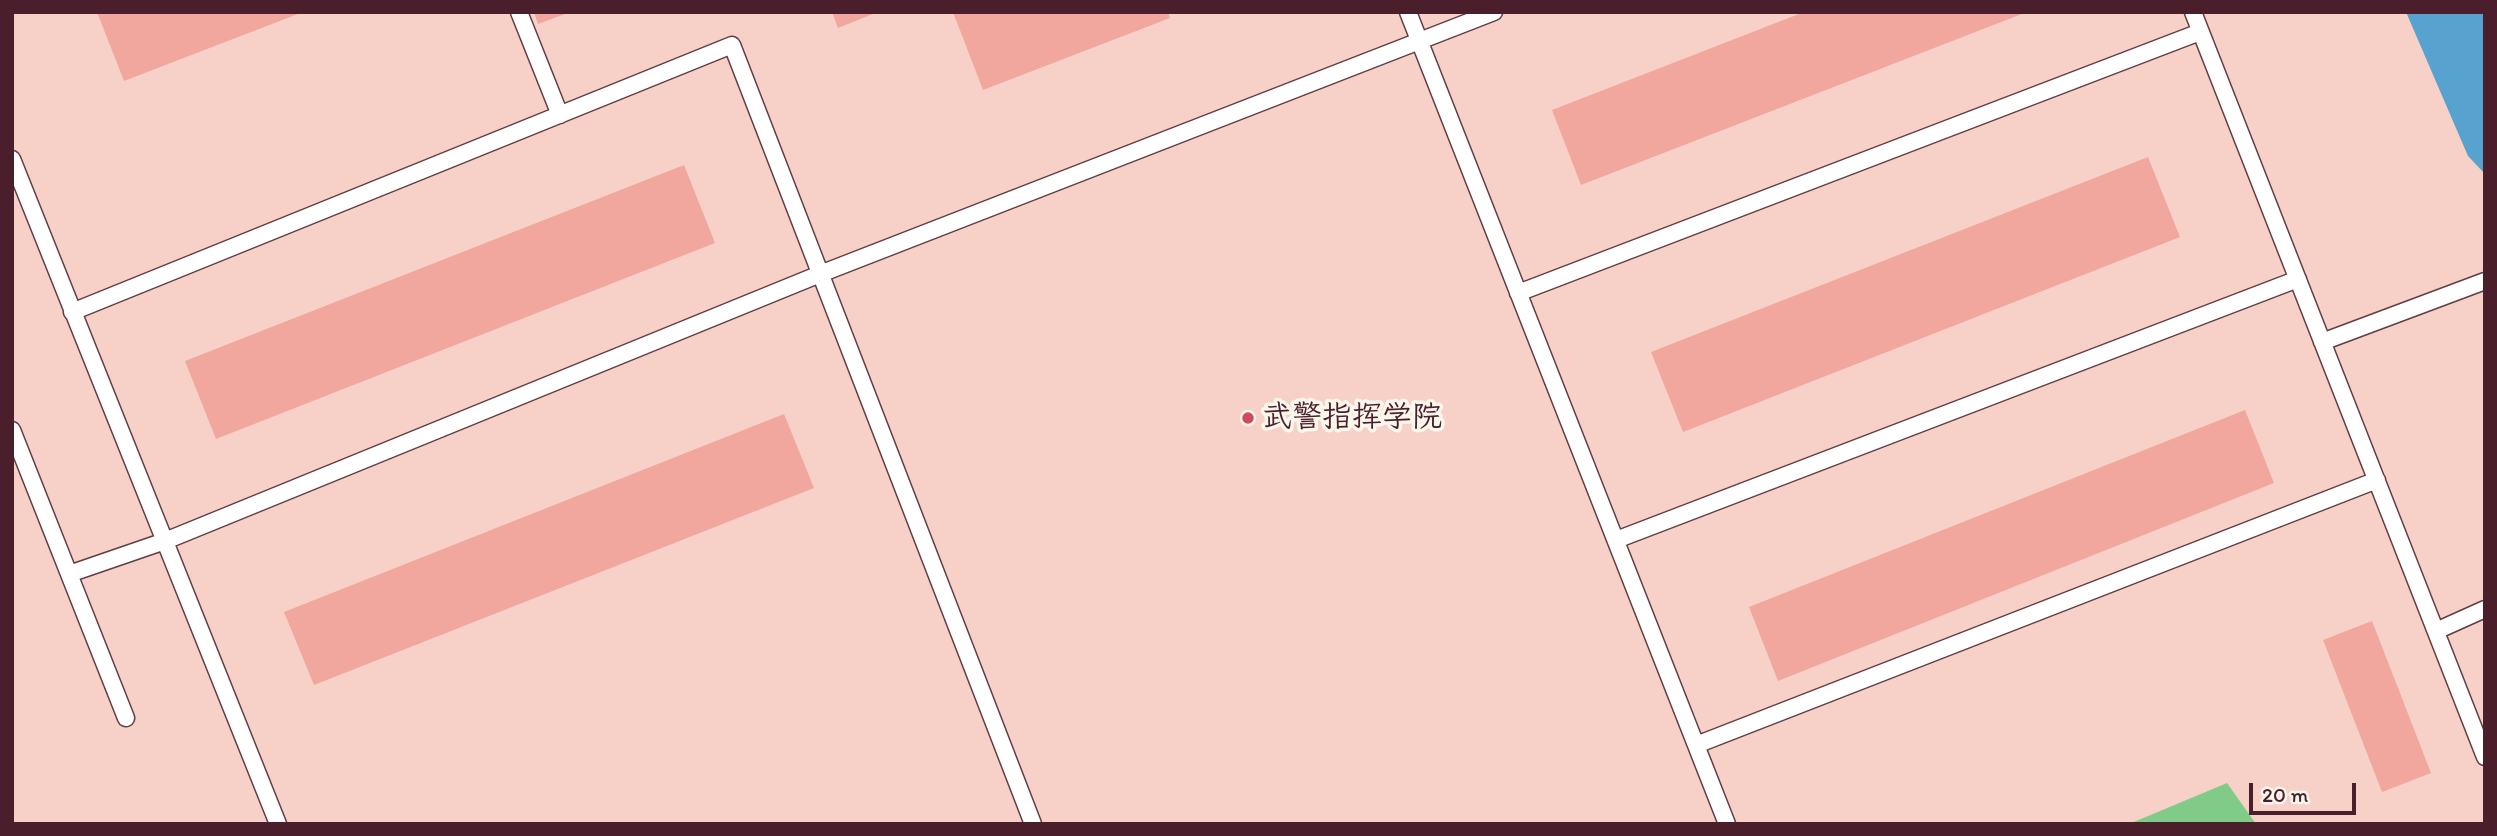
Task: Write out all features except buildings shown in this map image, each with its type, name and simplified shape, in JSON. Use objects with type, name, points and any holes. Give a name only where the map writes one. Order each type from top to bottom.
[{"type":"lane","points":[[519,12],[560,115]]},
{"type":"lane","points":[[1408,12],[1727,824]]},
{"type":"lane","points":[[69,574],[165,541],[820,274],[1494,12]]},
{"type":"lane","points":[[2193,12],[2485,757]]},
{"type":"lane","points":[[1518,293],[2200,32]]},
{"type":"lane","points":[[72,312],[732,45],[1033,824]]},
{"type":"lane","points":[[12,159],[278,824]]},
{"type":"lane","points":[[1616,540],[2298,279]]},
{"type":"lane","points":[[2322,341],[2485,281]]},
{"type":"lane","points":[[12,430],[126,718]]},
{"type":"lane","points":[[1696,744],[2377,480]]},
{"type":"lane","points":[[2436,631],[2485,609]]},
{"type":"shaded area","name":"武警指挥学院","points":[[12,12],[2485,12],[2485,824],[12,824]]},
{"type":"green space","points":[[2227,783],[2256,824],[2129,824]]},
{"type":"water","points":[[2406,12],[2485,12],[2485,174],[2468,156]]},
{"type":"place","name":"武警指挥学院","points":[[1248,418]]}]
